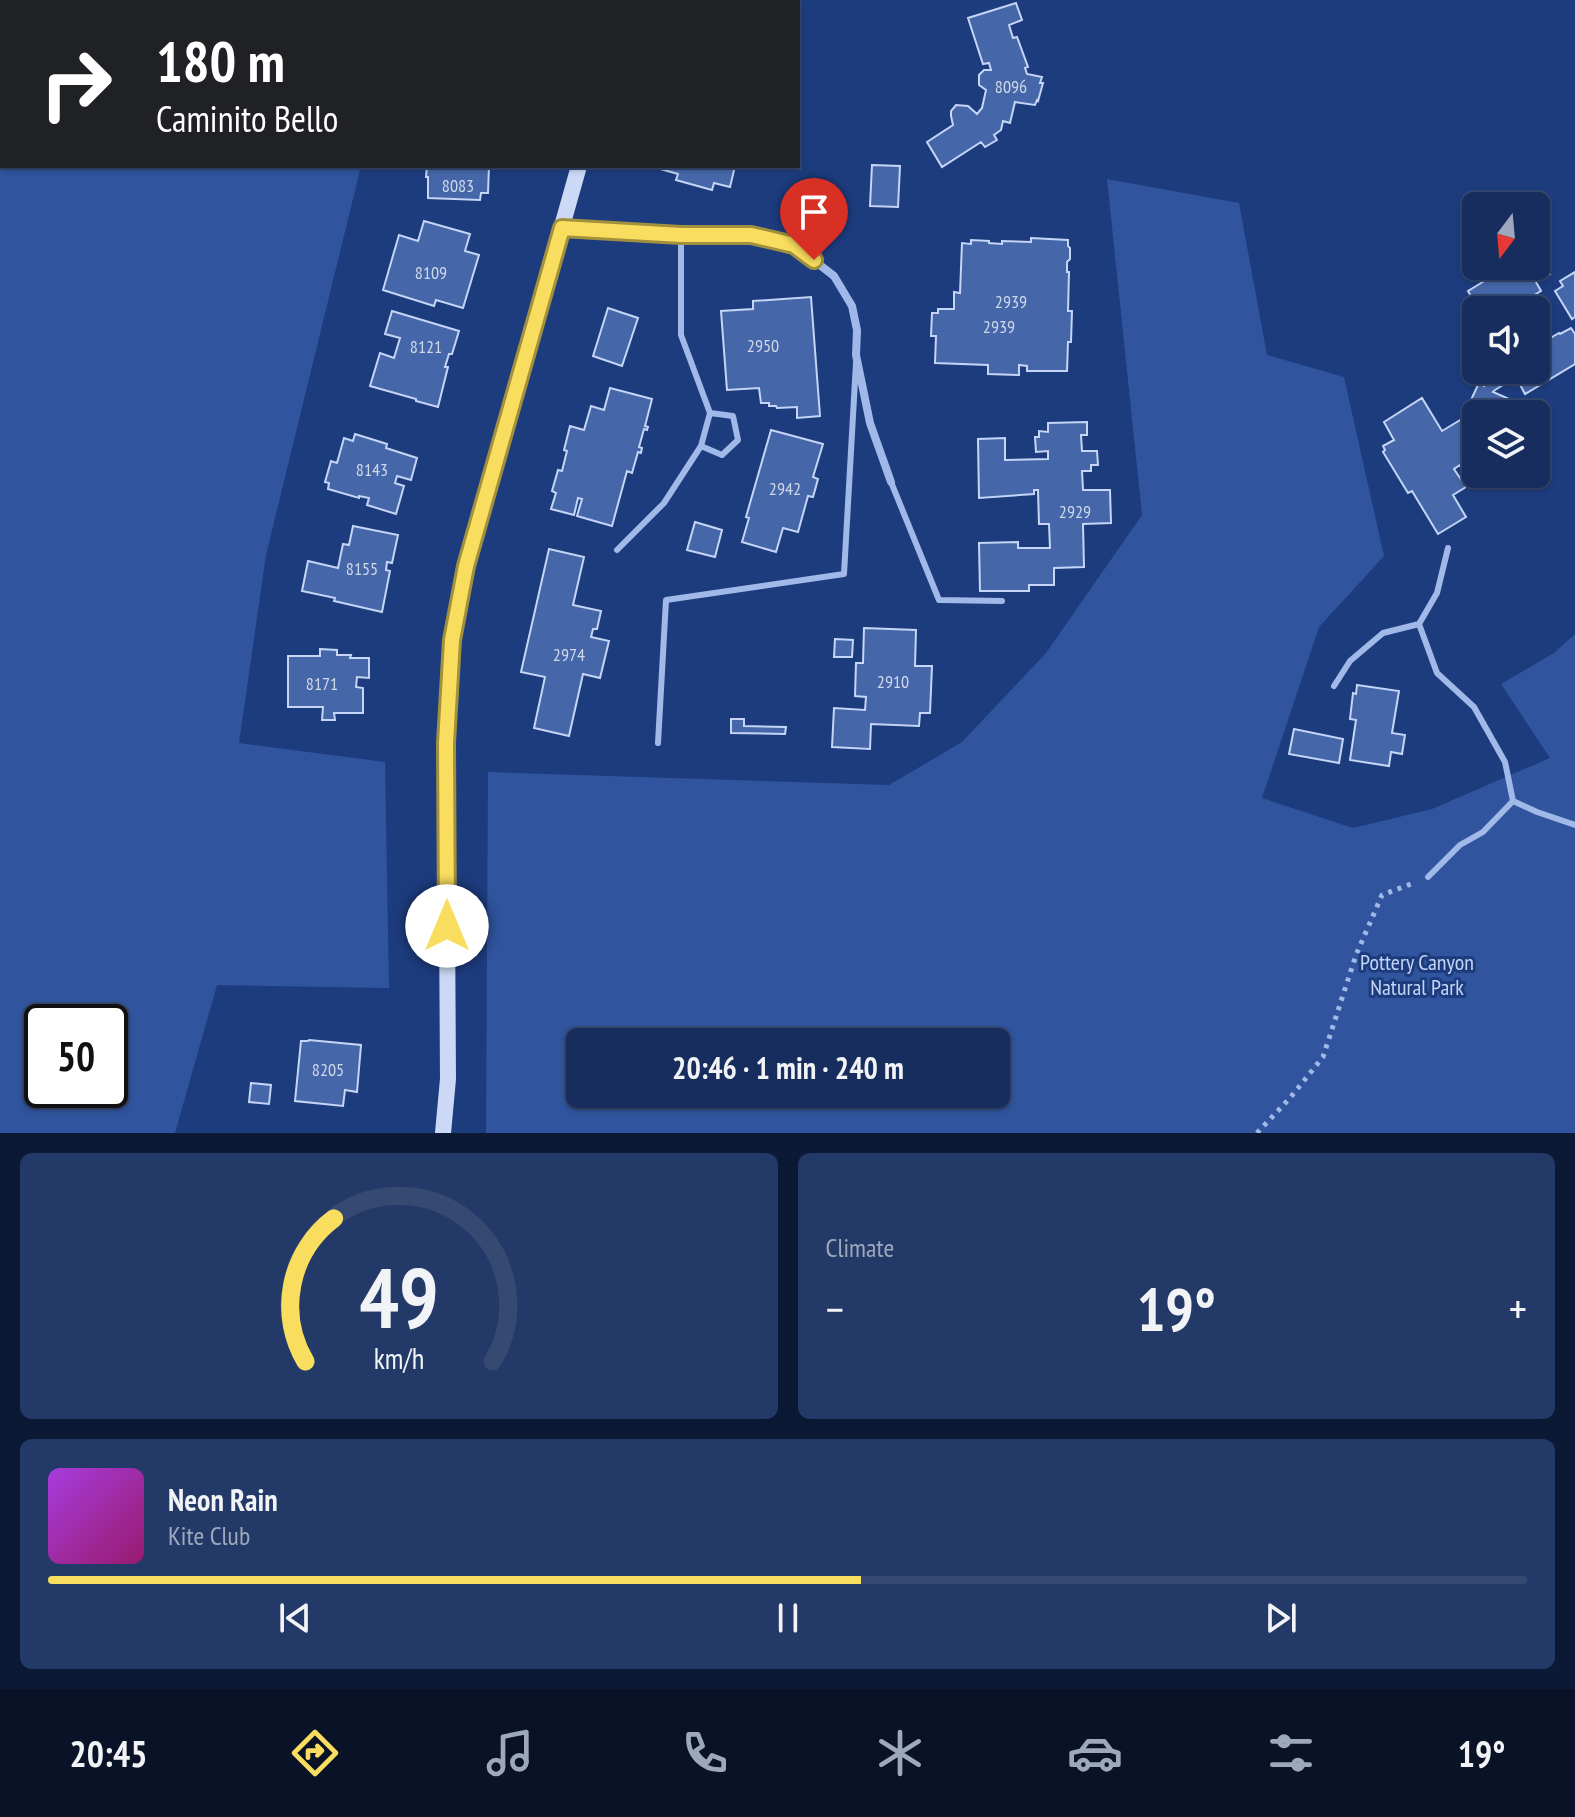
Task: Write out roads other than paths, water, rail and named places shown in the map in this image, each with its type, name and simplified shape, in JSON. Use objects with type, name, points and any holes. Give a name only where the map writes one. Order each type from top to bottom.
[{"type":"main road","points":[[443,1133],[448,1079],[446,743],[452,640],[466,566],[578,168]]},
{"type":"street","points":[[562,228],[681,235],[751,235],[794,245],[834,276],[852,306],[857,330],[856,355],[870,423],[891,482]]},
{"type":"lane","points":[[617,550],[664,503],[701,446],[710,413],[681,335],[681,235]]},
{"type":"lane","points":[[658,743],[666,600],[844,574],[856,355]]},
{"type":"lane","points":[[701,446],[722,455],[738,440],[733,416],[710,413]]},
{"type":"lane","points":[[891,482],[939,600],[1002,601]]},
{"type":"lane","points":[[1334,686],[1350,661],[1383,633],[1419,624],[1437,593],[1448,548]]},
{"type":"lane","points":[[1419,624],[1437,673],[1474,707],[1505,762],[1513,801]]},
{"type":"lane","points":[[1513,801],[1575,825]]},
{"type":"lane","points":[[1428,877],[1460,845],[1483,832],[1513,801]]},
{"type":"park label","name":"Pottery Canyon Natural Park","points":[[1417,974]]}]
